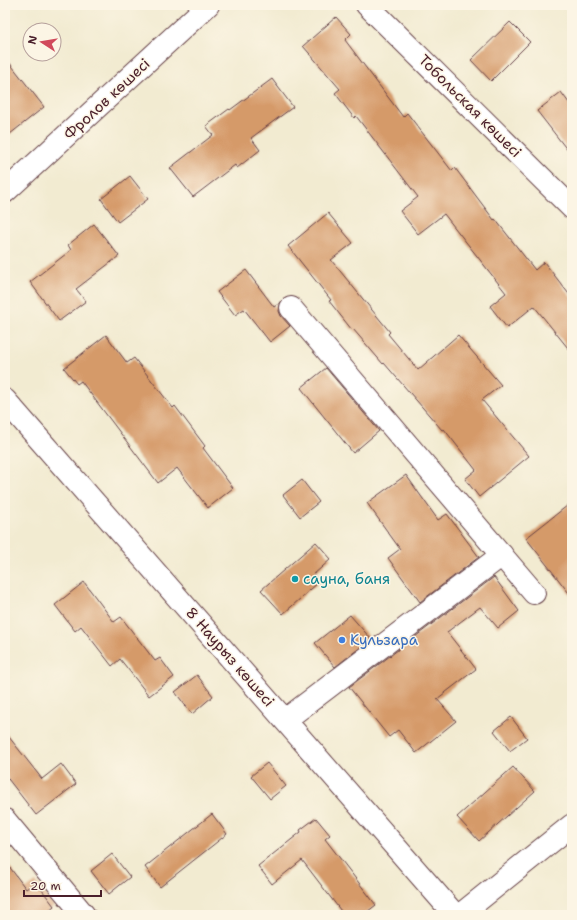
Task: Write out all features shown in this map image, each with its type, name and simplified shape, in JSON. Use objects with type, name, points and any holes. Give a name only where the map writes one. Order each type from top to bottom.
[{"type":"street","name":"Фролов көшесі","points":[[5,192],[208,5]]},
{"type":"street","name":"Тобольская көшесі","points":[[367,5],[572,208]]},
{"type":"street","points":[[291,308],[534,593]]},
{"type":"street","name":"8 Наурыз көшесі","points":[[5,400],[455,915]]},
{"type":"street","points":[[285,720],[502,555]]},
{"type":"street","points":[[5,820],[84,915]]},
{"type":"street","points":[[460,915],[572,825]]},
{"type":"building","points":[[336,17],[351,34],[345,40],[403,117],[407,113],[452,171],[455,168],[494,220],[495,219],[535,270],[544,262],[572,298],[572,353],[534,306],[507,328],[490,306],[506,293],[444,214],[418,234],[400,211],[418,197],[356,116],[354,118],[335,93],[340,89],[303,46]]},
{"type":"building","points":[[510,22],[530,42],[491,81],[471,60]]},
{"type":"building","points":[[5,57],[44,107],[5,138]]},
{"type":"building","points":[[272,79],[293,107],[251,138],[260,150],[237,168],[235,165],[193,197],[170,168],[213,135],[206,126]]},
{"type":"building","points":[[561,92],[572,107],[572,156],[537,111]]},
{"type":"building","points":[[130,176],[148,199],[118,222],[101,199]]},
{"type":"building","points":[[328,213],[353,243],[331,260],[390,332],[388,334],[418,370],[458,335],[501,385],[482,400],[529,456],[479,497],[465,479],[476,470],[444,429],[442,430],[384,363],[383,364],[353,329],[352,330],[329,301],[331,300],[288,246]]},
{"type":"building","points":[[94,224],[119,256],[76,289],[86,301],[59,321],[30,282],[71,250],[68,245]]},
{"type":"building","points":[[246,270],[274,307],[281,302],[279,311],[281,316],[290,326],[270,342],[244,309],[235,315],[217,292]]},
{"type":"building","points":[[106,335],[127,363],[134,358],[173,408],[175,406],[205,446],[203,448],[233,488],[208,508],[177,468],[158,483],[81,381],[77,384],[64,368]]},
{"type":"building","points":[[326,368],[379,431],[353,453],[301,388]]},
{"type":"building","points":[[406,475],[438,520],[447,514],[479,557],[420,602],[388,558],[400,549],[367,503]]},
{"type":"building","points":[[302,480],[319,502],[300,517],[283,495]]},
{"type":"building","points":[[572,502],[572,597],[526,538]]},
{"type":"building","name":"сауна, баня","points":[[316,542],[331,559],[313,575],[319,582],[283,614],[261,590]]},
{"type":"building","points":[[494,577],[519,611],[498,628],[480,607],[447,632],[476,669],[437,699],[456,721],[416,753],[398,730],[389,737],[349,687]]},
{"type":"building","points":[[84,582],[114,622],[121,617],[155,661],[160,658],[174,677],[149,696],[120,659],[112,666],[81,626],[75,631],[55,605]]},
{"type":"building","name":"Кульзара","points":[[350,615],[371,639],[335,667],[315,643]]},
{"type":"building","points":[[197,675],[213,696],[192,714],[175,692]]},
{"type":"building","points":[[511,717],[527,738],[510,751],[494,731]]},
{"type":"building","points":[[5,732],[42,779],[61,764],[76,784],[36,815],[5,775]]},
{"type":"building","points":[[267,763],[286,786],[270,799],[251,776]]},
{"type":"building","points":[[513,767],[535,791],[479,841],[457,817]]},
{"type":"building","points":[[212,814],[227,834],[160,887],[145,867]]},
{"type":"building","points":[[316,818],[330,835],[325,839],[376,905],[363,915],[344,915],[302,860],[272,884],[258,866],[301,832],[300,830]]},
{"type":"building","points":[[112,854],[130,877],[109,894],[91,871]]},
{"type":"building","points":[[5,861],[26,889],[36,882],[54,906],[43,915],[5,915]]},
{"type":"place","name":"сауна, баня","points":[[295,579]]},
{"type":"place","name":"Кульзара","points":[[342,640]]}]
